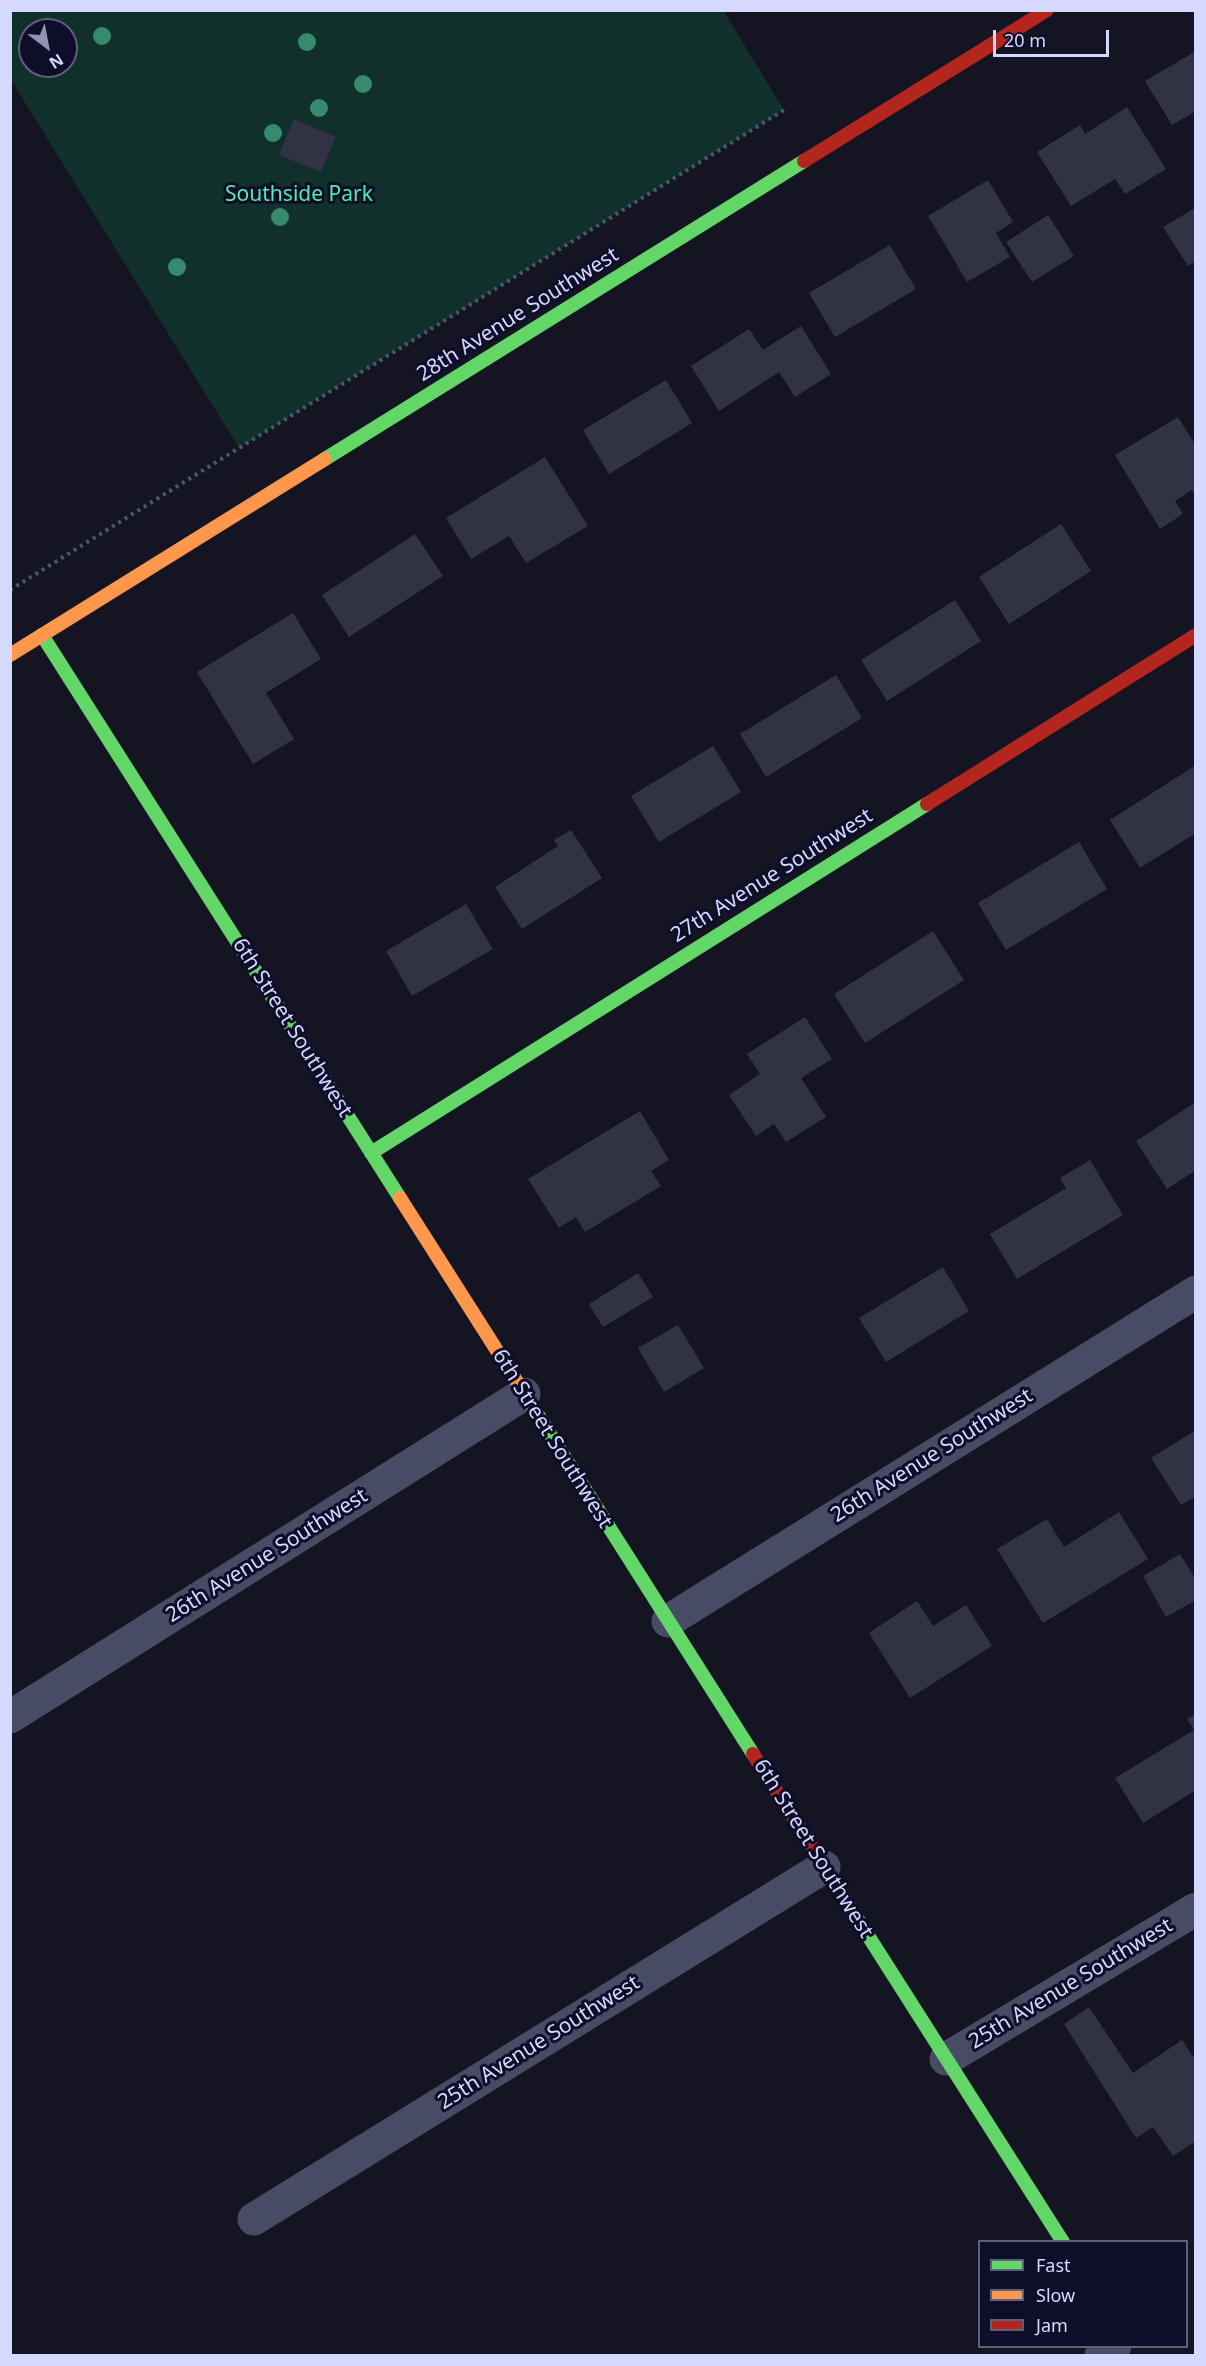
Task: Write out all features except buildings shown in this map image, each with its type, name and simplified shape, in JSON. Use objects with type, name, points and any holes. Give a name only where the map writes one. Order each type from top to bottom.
[{"type":"street","name":"28th Avenue Southwest","points":[[10,655],[1047,10]]},
{"type":"street","name":"6th Street Southwest","points":[[42,635],[1062,2240]]},
{"type":"street","name":"27th Avenue Southwest","points":[[371,1153],[1196,635]]},
{"type":"street","name":"26th Avenue Southwest","points":[[668,1621],[1196,1292]]},
{"type":"street","name":"26th Avenue Southwest","points":[[10,1717],[524,1394]]},
{"type":"street","name":"25th Avenue Southwest","points":[[254,2219],[824,1867]]},
{"type":"street","name":"25th Avenue Southwest","points":[[946,2059],[1196,1909]]},
{"type":"path","points":[[10,590],[784,110]]},
{"type":"green space","name":"Southside Park","points":[[723,10],[784,110],[239,448],[11,80],[11,11]]},
{"type":"traffic: fast","points":[[325,459],[804,161]]},
{"type":"traffic: fast","points":[[42,635],[400,1198]]},
{"type":"traffic: fast","points":[[371,1153],[927,804]]},
{"type":"traffic: fast","points":[[524,1393],[753,1754]]},
{"type":"traffic: fast","points":[[853,1912],[1062,2240]]},
{"type":"traffic: slow","points":[[10,655],[325,459]]},
{"type":"traffic: slow","points":[[400,1198],[524,1393]]},
{"type":"traffic: jam","points":[[804,161],[1047,10]]},
{"type":"traffic: jam","points":[[927,804],[1196,635]]},
{"type":"traffic: jam","points":[[753,1754],[853,1912]]}]
